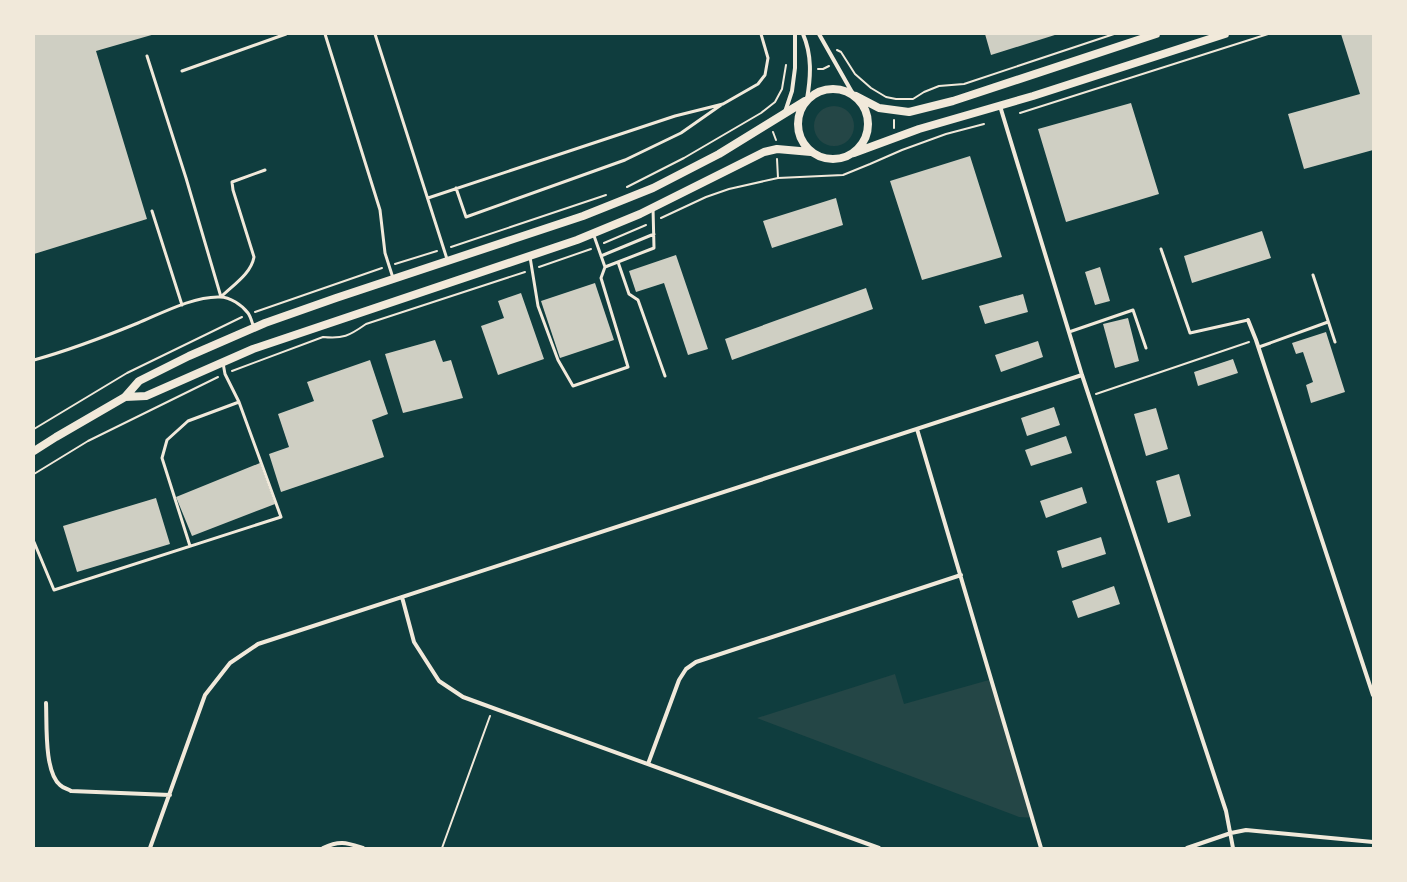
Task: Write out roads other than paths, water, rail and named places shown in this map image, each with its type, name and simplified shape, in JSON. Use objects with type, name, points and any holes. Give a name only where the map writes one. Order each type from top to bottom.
[{"type":"main road","points":[[34,451],[125,397],[139,381],[189,356],[254,328],[336,298],[583,216],[653,188],[719,154],[824,90],[834,88],[844,90],[879,108],[909,112],[953,101],[1147,35],[1156,34]]},
{"type":"main road","points":[[806,100],[800,110],[798,122],[799,133],[804,144],[811,152],[821,158],[832,160],[844,158],[919,129],[1000,106],[1225,34]]},
{"type":"main road","points":[[854,153],[862,145],[867,135],[869,124],[867,112],[855,95]]},
{"type":"main road","points":[[125,397],[146,396],[253,349],[294,334],[530,257],[593,233],[653,207],[764,152],[777,149],[811,152]]},
{"type":"street","points":[[784,113],[792,91],[796,68],[795,34]]},
{"type":"street","points":[[803,34],[810,55],[810,85],[806,100]]},
{"type":"street","points":[[819,34],[855,95]]},
{"type":"street","points":[[1000,106],[1082,376],[1226,811],[1233,848]]},
{"type":"street","points":[[1248,320],[1259,347],[1373,695]]},
{"type":"street","points":[[150,848],[205,694],[230,663],[258,644],[1082,376]]},
{"type":"street","points":[[918,429],[1042,848]]},
{"type":"street","points":[[648,764],[679,680],[686,669],[696,662],[961,575]]},
{"type":"street","points":[[402,597],[414,642],[439,681],[463,697],[879,848]]},
{"type":"street","points":[[46,703],[49,765],[53,777],[60,785],[72,791],[170,795]]},
{"type":"street","points":[[1187,848],[1231,833],[1246,830],[1373,842]]},
{"type":"street","points":[[323,848],[334,843],[346,842],[363,848]]},
{"type":"lane","points":[[182,71],[286,34]]},
{"type":"lane","points":[[325,34],[380,210],[385,253],[393,279]]},
{"type":"lane","points":[[375,34],[448,261]]},
{"type":"lane","points":[[456,188],[466,217],[625,160],[681,134],[723,104],[758,84],[765,75],[768,58],[761,34]]},
{"type":"lane","points":[[147,56],[186,178],[221,297]]},
{"type":"lane","points":[[428,198],[674,116],[723,104]]},
{"type":"lane","points":[[221,297],[248,271],[252,265],[254,257],[233,190],[232,182],[265,170]]},
{"type":"lane","points":[[605,267],[654,248],[653,207]]},
{"type":"lane","points":[[152,211],[182,305]]},
{"type":"lane","points":[[530,257],[538,306],[558,360],[573,386],[628,367],[601,278],[605,267],[593,233]]},
{"type":"lane","points":[[602,256],[654,234]]},
{"type":"lane","points":[[1161,249],[1190,333],[1248,320]]},
{"type":"lane","points":[[618,262],[629,294],[638,300],[665,376]]},
{"type":"lane","points":[[1313,275],[1335,342]]},
{"type":"lane","points":[[34,360],[112,334],[182,305],[199,300],[221,297],[232,300],[249,314],[254,328]]},
{"type":"lane","points":[[1069,332],[1133,310],[1146,348]]},
{"type":"lane","points":[[1259,347],[1328,322]]},
{"type":"lane","points":[[34,542],[54,590],[280,517],[239,402],[225,374],[222,362]]},
{"type":"lane","points":[[190,546],[162,458],[167,440],[188,422],[239,402]]}]
